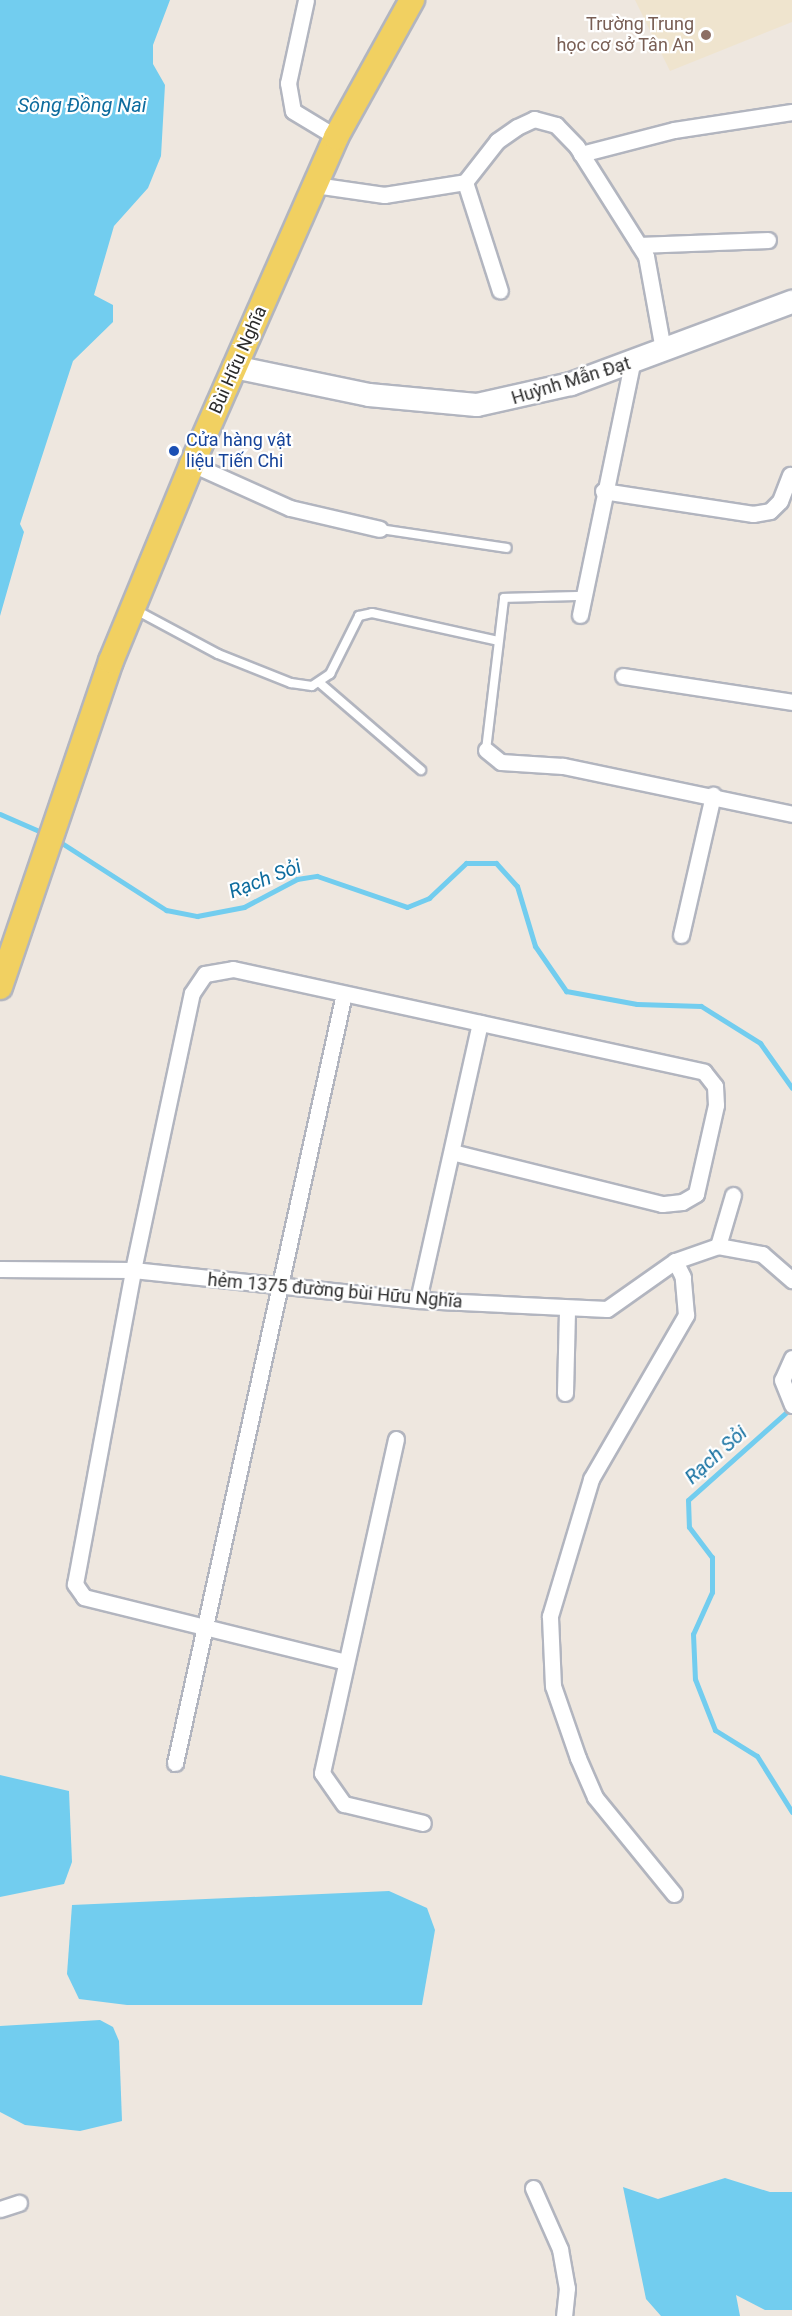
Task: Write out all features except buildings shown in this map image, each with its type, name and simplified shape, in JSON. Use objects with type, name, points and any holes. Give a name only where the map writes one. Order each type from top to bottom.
[{"type":"main road","name":"Bùi Hữu Nghĩa","points":[[0,987],[133,609],[192,464],[336,137],[412,0]]},
{"type":"main road","name":"Huỳnh Mẫn Đạt","points":[[234,367],[369,395],[477,405],[520,399],[632,363],[792,302]]},
{"type":"street","points":[[306,0],[288,83],[293,111],[336,137]]},
{"type":"street","points":[[581,154],[674,130],[792,112]]},
{"type":"street","points":[[315,185],[384,195],[465,182],[497,141],[534,120],[556,125],[581,154],[646,256],[663,350]]},
{"type":"street","points":[[465,182],[500,291]]},
{"type":"street","points":[[639,245],[768,240]]},
{"type":"street","points":[[580,615],[603,491],[632,363]]},
{"type":"street","points":[[192,464],[290,508],[380,530]]},
{"type":"street","points":[[603,491],[753,514],[770,511],[780,501],[790,475]]},
{"type":"street","points":[[623,676],[792,702]]},
{"type":"street","points":[[486,750],[501,762],[563,766],[713,795],[792,814]]},
{"type":"street","points":[[681,935],[713,795]]},
{"type":"street","points":[[346,1662],[204,1630],[84,1597],[75,1584],[133,1270],[192,993],[205,974],[232,969],[704,1072],[715,1086],[716,1105],[696,1194],[682,1202],[662,1204],[452,1152]]},
{"type":"street","points":[[175,1763],[344,994]]},
{"type":"street","points":[[418,1300],[480,1023]]},
{"type":"street","points":[[733,1195],[718,1246],[762,1254],[792,1280]]},
{"type":"street","name":"hẻm 1375 đường bùi Hữu Nghĩa","points":[[0,1269],[133,1270],[279,1288],[418,1300],[567,1310],[607,1309],[658,1271],[718,1246]]},
{"type":"street","points":[[674,1894],[596,1797],[578,1758],[553,1686],[550,1616],[591,1479],[686,1315],[683,1277],[675,1262]]},
{"type":"street","points":[[564,1394],[567,1310]]},
{"type":"street","points":[[788,1400],[784,1369],[792,1358]]},
{"type":"street","points":[[396,1439],[323,1762],[324,1784],[344,1804],[423,1823]]},
{"type":"street","points":[[533,2188],[560,2249],[567,2288],[564,2316]]},
{"type":"street","points":[[0,2209],[19,2204]]},
{"type":"lane","points":[[380,530],[507,548]]},
{"type":"lane","points":[[486,750],[504,598],[583,596]]},
{"type":"lane","points":[[133,609],[218,654],[291,683],[321,684],[421,770]]},
{"type":"lane","points":[[321,684],[359,616],[372,613],[498,641]]},
{"type":"shaded area","name":"Trường Trung học cơ sở Tân An","points":[[635,0],[792,0],[792,22],[670,71]]},
{"type":"water","name":"Sông Đồng Nai","points":[[0,0],[170,0],[153,45],[153,64],[165,85],[161,156],[148,188],[114,226],[94,295],[113,305],[113,322],[73,361],[20,524],[24,532],[0,616]]},
{"type":"water","points":[[0,1775],[69,1791],[72,1862],[64,1884],[0,1897]]},
{"type":"water","points":[[389,1891],[427,1908],[435,1930],[422,2005],[127,2005],[79,1999],[67,1974],[72,1905]]},
{"type":"water","points":[[100,2020],[113,2027],[119,2041],[122,2121],[80,2131],[25,2125],[0,2112],[0,2026]]},
{"type":"water","points":[[725,2178],[770,2192],[792,2192],[792,2310],[765,2310],[736,2295],[740,2316],[661,2316],[646,2299],[623,2187],[658,2199]]},
{"type":"waterway","name":"Rạch Sỏi","points":[[0,814],[46,834]]},
{"type":"waterway","name":"Rạch Sỏi","points":[[57,840],[166,910],[197,916],[244,907],[297,879],[317,876],[407,907],[429,898],[466,863],[496,863],[517,886],[535,946],[566,991],[637,1004],[701,1006],[760,1043],[792,1088]]},
{"type":"waterway","name":"Rạch Sỏi","points":[[791,1408],[688,1500],[689,1527],[712,1557],[712,1592],[693,1634],[695,1679],[715,1730],[757,1756],[792,1812]]},
{"type":"place","name":"Trường Trung học cơ sở Tân An","points":[[706,35]]},
{"type":"place","name":"Cửa hàng vật liệu Tiến Chi","points":[[174,451]]}]
